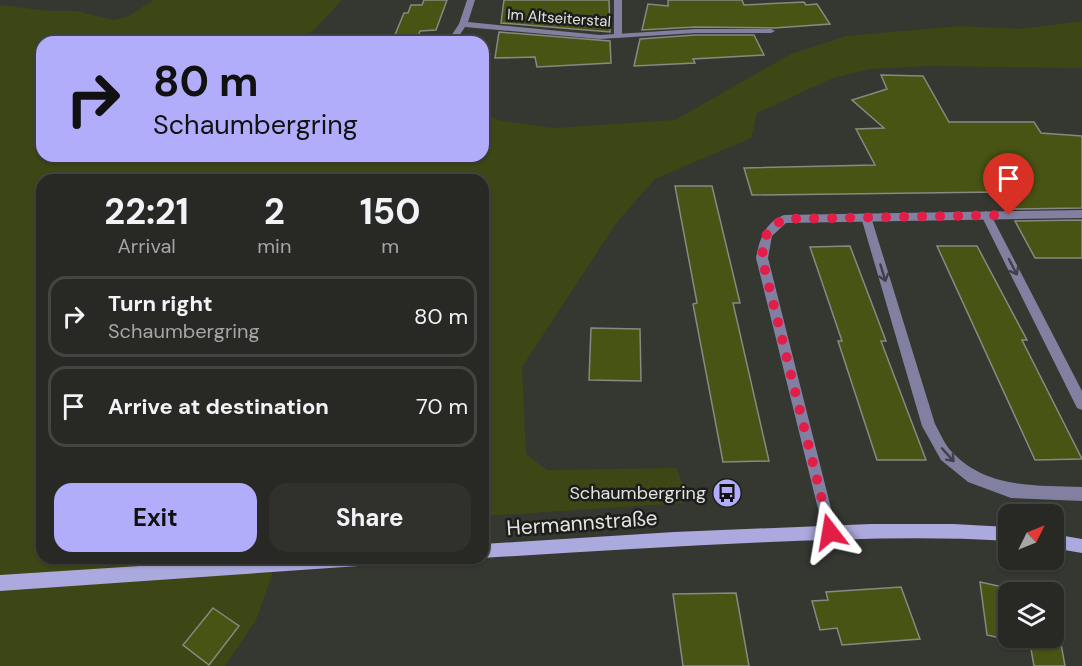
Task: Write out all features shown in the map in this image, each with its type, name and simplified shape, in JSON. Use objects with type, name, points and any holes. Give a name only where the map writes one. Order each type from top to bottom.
[{"type":"street","points":[[455,36],[463,24],[471,0]]},
{"type":"street","name":"Im Altseiterstal","points":[[618,0],[618,36]]},
{"type":"street","name":"Im Altseiterstal","points":[[463,24],[575,36],[695,31],[771,32]]},
{"type":"street","points":[[830,532],[762,258],[764,240],[771,227],[784,219],[1082,214]]},
{"type":"street","points":[[986,215],[1082,404]]},
{"type":"street","points":[[866,217],[929,426],[946,456],[974,477],[1011,491],[1082,494]]},
{"type":"street","name":"Hermannstraße","points":[[489,551],[670,538],[830,532],[954,529],[998,533]]},
{"type":"street","points":[[1064,543],[1082,546]]},
{"type":"street","points":[[0,583],[283,564]]},
{"type":"green space","points":[[153,0],[342,0],[313,31],[300,36],[36,36],[36,162],[489,162],[489,116],[502,121],[553,128],[675,120],[791,54],[846,36],[960,26],[1021,29],[1082,21],[1082,68],[930,66],[871,69],[833,78],[757,113],[751,138],[655,179],[617,222],[522,367],[526,454],[547,470],[676,468],[686,491],[684,503],[489,516],[489,174],[36,174],[36,564],[276,564],[256,620],[225,666],[0,666],[0,5],[51,11],[76,11],[114,20],[129,16]]},
{"type":"building","points":[[424,0],[447,0],[436,30],[420,31],[418,36],[394,36],[404,13],[408,13],[411,5],[422,5]]},
{"type":"building","points":[[504,0],[609,0],[610,32],[501,23]]},
{"type":"building","points":[[668,0],[742,0],[744,5],[804,2],[806,5],[817,4],[830,24],[774,28],[695,27],[642,30],[648,4],[668,6]]},
{"type":"building","points":[[499,32],[610,41],[611,63],[537,67],[535,57],[495,58]]},
{"type":"building","points":[[695,35],[754,35],[764,55],[693,59],[695,63],[634,66],[640,39]]},
{"type":"building","points":[[881,75],[923,76],[949,122],[1034,122],[1041,133],[1082,136],[1082,208],[1008,209],[998,192],[752,195],[744,168],[875,165],[856,129],[884,128],[852,100],[887,89]]},
{"type":"building","points":[[675,186],[712,186],[740,303],[733,303],[769,461],[723,462],[693,304],[697,303]]},
{"type":"building","points":[[1082,220],[1082,258],[1035,258],[1015,221]]},
{"type":"building","points":[[850,246],[886,341],[881,341],[926,460],[877,460],[838,341],[842,341],[810,247]]},
{"type":"building","points":[[937,246],[977,246],[1027,340],[1022,340],[1082,459],[1035,460]]},
{"type":"building","points":[[591,328],[640,329],[641,381],[589,380]]},
{"type":"building","points":[[980,582],[998,586],[998,638],[987,635]]},
{"type":"building","points":[[901,587],[920,639],[842,645],[837,628],[820,630],[812,601],[828,600],[826,592]]},
{"type":"building","points":[[736,593],[749,666],[683,666],[673,594]]},
{"type":"building","points":[[213,608],[239,626],[209,665],[183,645]]},
{"type":"building","points":[[1031,648],[1062,648],[1065,666],[1034,666]]},
{"type":"place","name":"Schaumbergring","points":[[727,493]]},
{"type":"route","points":[[830,532],[762,258],[764,240],[771,227],[784,219],[1009,215]]}]
